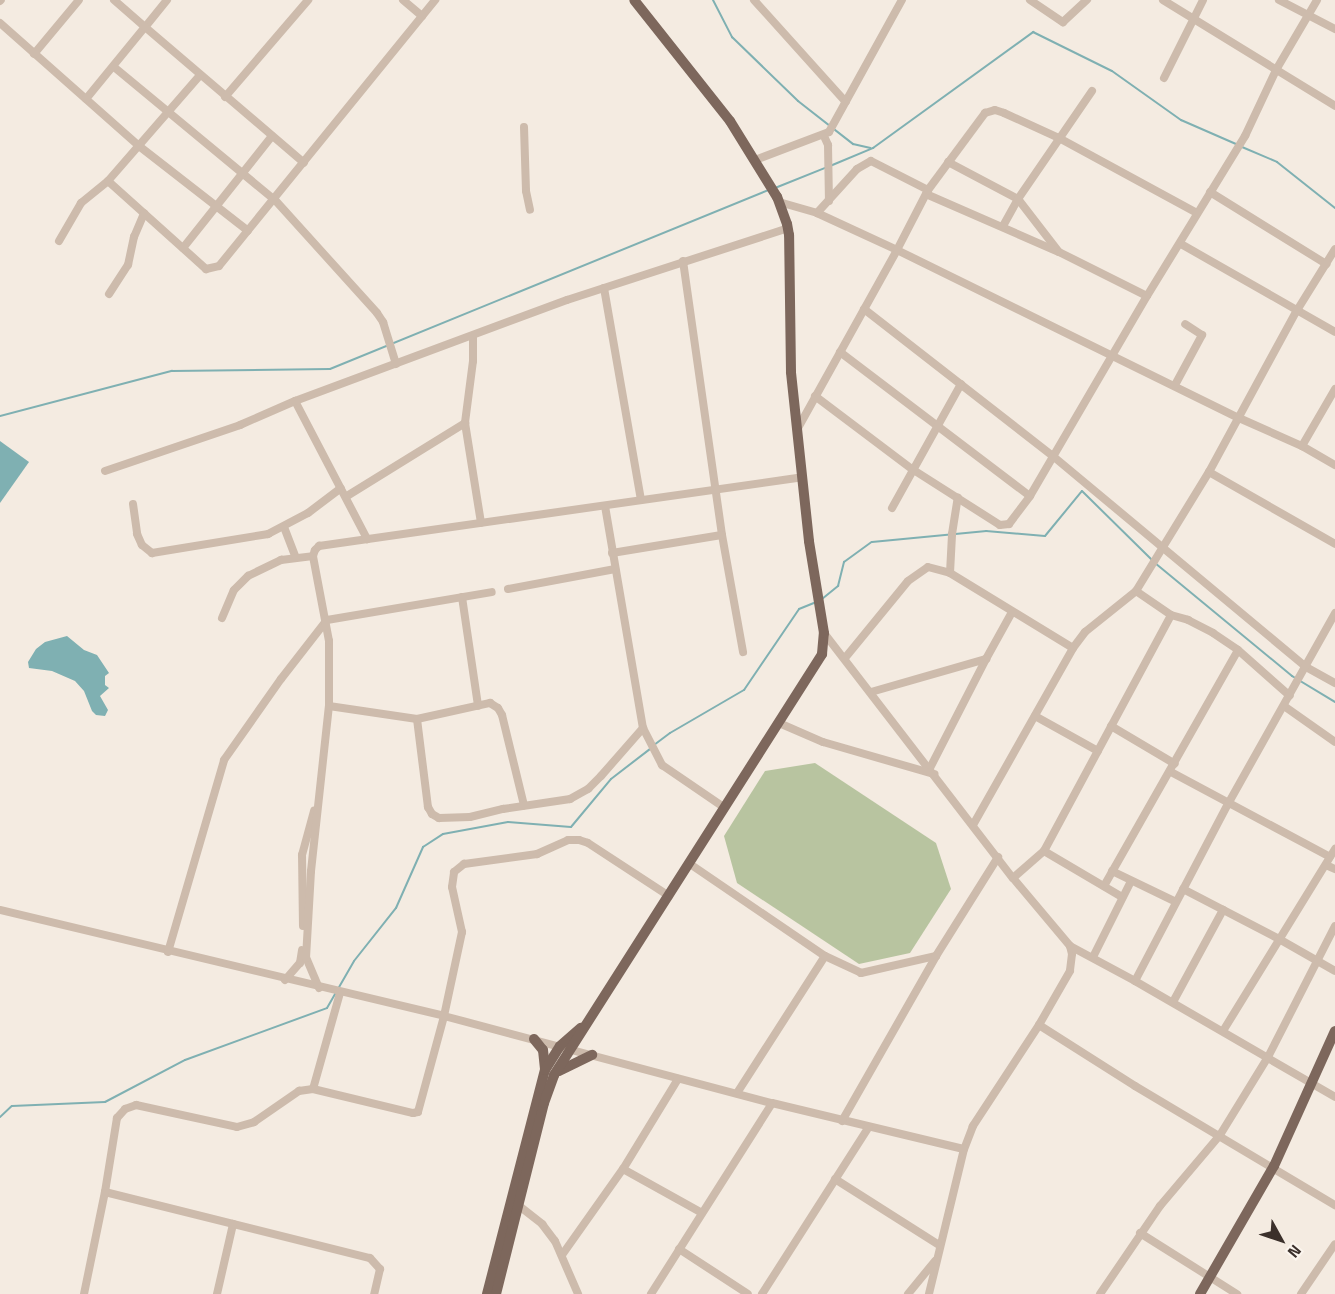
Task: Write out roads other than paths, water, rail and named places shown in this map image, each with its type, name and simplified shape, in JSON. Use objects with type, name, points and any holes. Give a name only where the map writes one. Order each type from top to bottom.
[{"type":"main road","points":[[550,1072],[573,1049],[779,723],[822,654],[824,633],[802,477],[791,372],[788,228],[778,200],[755,159],[723,112],[634,0]]},
{"type":"main road","points":[[487,1294],[550,1072],[560,1046],[588,1022]]},
{"type":"main road","points":[[1200,1294],[1274,1166],[1335,1031]]},
{"type":"main road","points":[[496,1294],[550,1072],[543,1050],[534,1039]]},
{"type":"main road","points":[[550,1072],[592,1055]]},
{"type":"street","points":[[34,54],[78,0]]},
{"type":"street","points":[[114,0],[304,163]]},
{"type":"street","points":[[86,99],[167,0]]},
{"type":"street","points":[[225,97],[308,0]]},
{"type":"street","points":[[404,0],[422,16]]},
{"type":"street","points":[[108,181],[206,269],[219,266],[275,200],[435,0]]},
{"type":"street","points":[[754,0],[846,102]]},
{"type":"street","points":[[755,159],[826,134],[835,122],[902,0]]},
{"type":"street","points":[[1030,0],[1063,22],[1088,0]]},
{"type":"street","points":[[1163,0],[1335,106]]},
{"type":"street","points":[[1164,78],[1203,0]]},
{"type":"street","points":[[1279,0],[1335,29]]},
{"type":"street","points":[[816,396],[912,469],[1000,525],[1010,524],[1054,457],[1147,296],[1181,244],[1197,213],[1245,136],[1276,70],[1317,0]]},
{"type":"street","points":[[0,23],[139,146],[248,231]]},
{"type":"street","points":[[114,67],[275,200],[383,322],[396,364]]},
{"type":"street","points":[[59,241],[81,203],[108,181],[200,75]]},
{"type":"street","points":[[1003,226],[1018,199],[1092,91]]},
{"type":"street","points":[[797,429],[927,192],[985,113],[995,110],[1059,138],[1197,213]]},
{"type":"street","points":[[524,127],[526,191],[530,210]]},
{"type":"street","points":[[826,134],[829,201]]},
{"type":"street","points":[[183,248],[273,136]]},
{"type":"street","points":[[817,213],[857,169],[871,161],[927,192],[1059,252],[1147,296]]},
{"type":"street","points":[[948,162],[1018,199],[1059,252]]},
{"type":"street","points":[[1210,192],[1326,264]]},
{"type":"street","points":[[778,200],[817,213],[897,250],[1239,418],[1302,446],[1335,465]]},
{"type":"street","points":[[110,294],[128,265],[134,237],[144,213]]},
{"type":"street","points":[[105,471],[240,425],[295,401],[604,288],[788,228]]},
{"type":"street","points":[[1181,244],[1296,312],[1335,332]]},
{"type":"street","points":[[973,825],[1073,648],[1085,633],[1136,591],[1160,548],[1209,472],[1296,312],[1335,249]]},
{"type":"street","points":[[683,261],[722,535],[743,652]]},
{"type":"street","points":[[604,288],[641,500]]},
{"type":"street","points":[[864,309],[1054,457],[1306,668],[1335,683]]},
{"type":"street","points":[[1174,385],[1202,335],[1185,324]]},
{"type":"street","points":[[472,336],[473,361],[465,423],[481,523]]},
{"type":"street","points":[[840,352],[1030,496]]},
{"type":"street","points":[[892,508],[960,384]]},
{"type":"street","points":[[1302,446],[1335,388]]},
{"type":"street","points":[[295,401],[347,496],[367,539]]},
{"type":"street","points":[[347,496],[465,423]]},
{"type":"street","points":[[1209,472],[1288,514],[1335,544]]},
{"type":"street","points":[[319,988],[306,958],[328,706],[327,621],[313,555],[319,546],[802,477]]},
{"type":"street","points":[[133,504],[137,534],[142,545],[152,553],[268,534],[308,513],[341,488]]},
{"type":"street","points":[[950,573],[952,534],[958,497]]},
{"type":"street","points":[[604,506],[643,728],[662,765],[725,808]]},
{"type":"street","points":[[284,527],[296,558]]},
{"type":"street","points":[[612,553],[722,535]]},
{"type":"street","points":[[222,618],[234,590],[248,576],[280,560],[313,555]]},
{"type":"street","points":[[845,658],[908,581],[928,567],[950,573],[1073,648]]},
{"type":"street","points":[[508,589],[615,569]]},
{"type":"street","points":[[1136,591],[1171,615],[1201,626],[1238,650],[1292,693]]},
{"type":"street","points":[[168,951],[224,760],[281,679],[327,621],[492,592]]},
{"type":"street","points":[[462,597],[478,706]]},
{"type":"street","points":[[933,771],[986,658],[1012,612]]},
{"type":"street","points":[[1135,981],[1228,804],[1335,613]]},
{"type":"street","points":[[1013,878],[1044,851],[1171,615]]},
{"type":"street","points":[[824,633],[933,771],[1013,878],[1070,946],[1173,1002],[1335,1097]]},
{"type":"street","points":[[1104,886],[1171,772],[1238,650]]},
{"type":"street","points":[[871,692],[986,658]]},
{"type":"street","points":[[328,706],[417,719],[490,704],[498,708],[502,715],[524,805]]},
{"type":"street","points":[[1284,706],[1335,742]]},
{"type":"street","points":[[1035,716],[1098,751]]},
{"type":"street","points":[[417,719],[428,807],[432,814],[439,818],[470,817],[524,805],[570,799],[588,789],[643,728]]},
{"type":"street","points":[[779,723],[823,742],[933,771]]},
{"type":"street","points":[[1112,726],[1175,764]]},
{"type":"street","points":[[1171,772],[1330,857]]},
{"type":"street","points":[[285,980],[296,969],[301,956],[302,855],[319,798]]},
{"type":"street","points":[[84,1294],[105,1192],[117,1118],[125,1108],[136,1105],[237,1127],[254,1122],[299,1091],[313,1089],[413,1113],[418,1112],[444,1016],[462,932],[452,887],[454,872],[464,864],[537,854],[568,840],[579,840],[588,843],[669,896]]},
{"type":"street","points":[[1223,1031],[1335,849]]},
{"type":"street","points":[[1044,851],[1122,897]]},
{"type":"street","points":[[842,1120],[936,956],[998,857]]},
{"type":"street","points":[[690,864],[825,956],[861,973],[936,956]]},
{"type":"street","points":[[1326,865],[1335,869]]},
{"type":"street","points":[[1112,872],[1176,902]]},
{"type":"street","points":[[1093,957],[1131,880]]},
{"type":"street","points":[[1183,890],[1279,939],[1335,972]]},
{"type":"street","points":[[0,910],[339,993],[444,1016],[678,1079],[964,1149]]},
{"type":"street","points":[[1173,1002],[1224,910]]},
{"type":"street","points":[[1100,1294],[1140,1233],[1221,1135],[1268,1057],[1335,926]]},
{"type":"street","points":[[929,1294],[935,1261],[964,1149],[973,1126],[1039,1025],[1070,971],[1072,962],[1070,946]]},
{"type":"street","points":[[737,1093],[825,956]]},
{"type":"street","points":[[313,1089],[339,993]]},
{"type":"street","points":[[1039,1025],[1135,1086],[1274,1166],[1335,1205]]},
{"type":"street","points":[[562,1255],[623,1169],[678,1079]]},
{"type":"street","points":[[651,1294],[772,1103]]},
{"type":"street","points":[[762,1294],[869,1127]]},
{"type":"street","points":[[623,1169],[702,1213]]},
{"type":"street","points":[[835,1179],[939,1245]]},
{"type":"street","points":[[105,1192],[370,1258],[380,1269],[374,1294]]},
{"type":"street","points":[[518,1205],[542,1224],[562,1255],[578,1294]]},
{"type":"street","points":[[217,1294],[233,1224]]},
{"type":"street","points":[[1140,1233],[1237,1294]]},
{"type":"street","points":[[1301,1294],[1335,1244]]},
{"type":"street","points":[[679,1250],[748,1294]]},
{"type":"street","points":[[908,1294],[935,1261]]},
{"type":"water","points":[[0,441],[29,462],[0,503]]},
{"type":"water","points":[[67,636],[84,650],[97,655],[109,673],[105,676],[105,685],[109,688],[100,696],[108,710],[105,716],[96,715],[92,711],[84,691],[75,681],[52,671],[29,668],[28,662],[36,649],[45,642]]},
{"type":"waterway","points":[[713,0],[732,37],[798,101],[853,144],[871,148]]},
{"type":"waterway","points":[[830,166],[873,148],[1033,32],[1112,71],[1181,120],[1236,144]]},
{"type":"waterway","points":[[1242,147],[1277,162],[1335,208]]},
{"type":"waterway","points":[[775,188],[825,168]]},
{"type":"waterway","points":[[0,416],[172,371],[330,369],[769,190]]},
{"type":"waterway","points":[[822,599],[838,586],[844,562],[872,542],[986,531],[1045,536],[1082,491],[1155,563],[1292,676],[1335,702]]},
{"type":"waterway","points":[[654,745],[670,733],[744,690],[799,609],[814,603]]},
{"type":"waterway","points":[[0,1117],[12,1106],[105,1102],[185,1060],[327,1008],[354,961],[396,908],[423,847],[443,834],[508,822],[571,827],[611,779],[650,749]]}]
